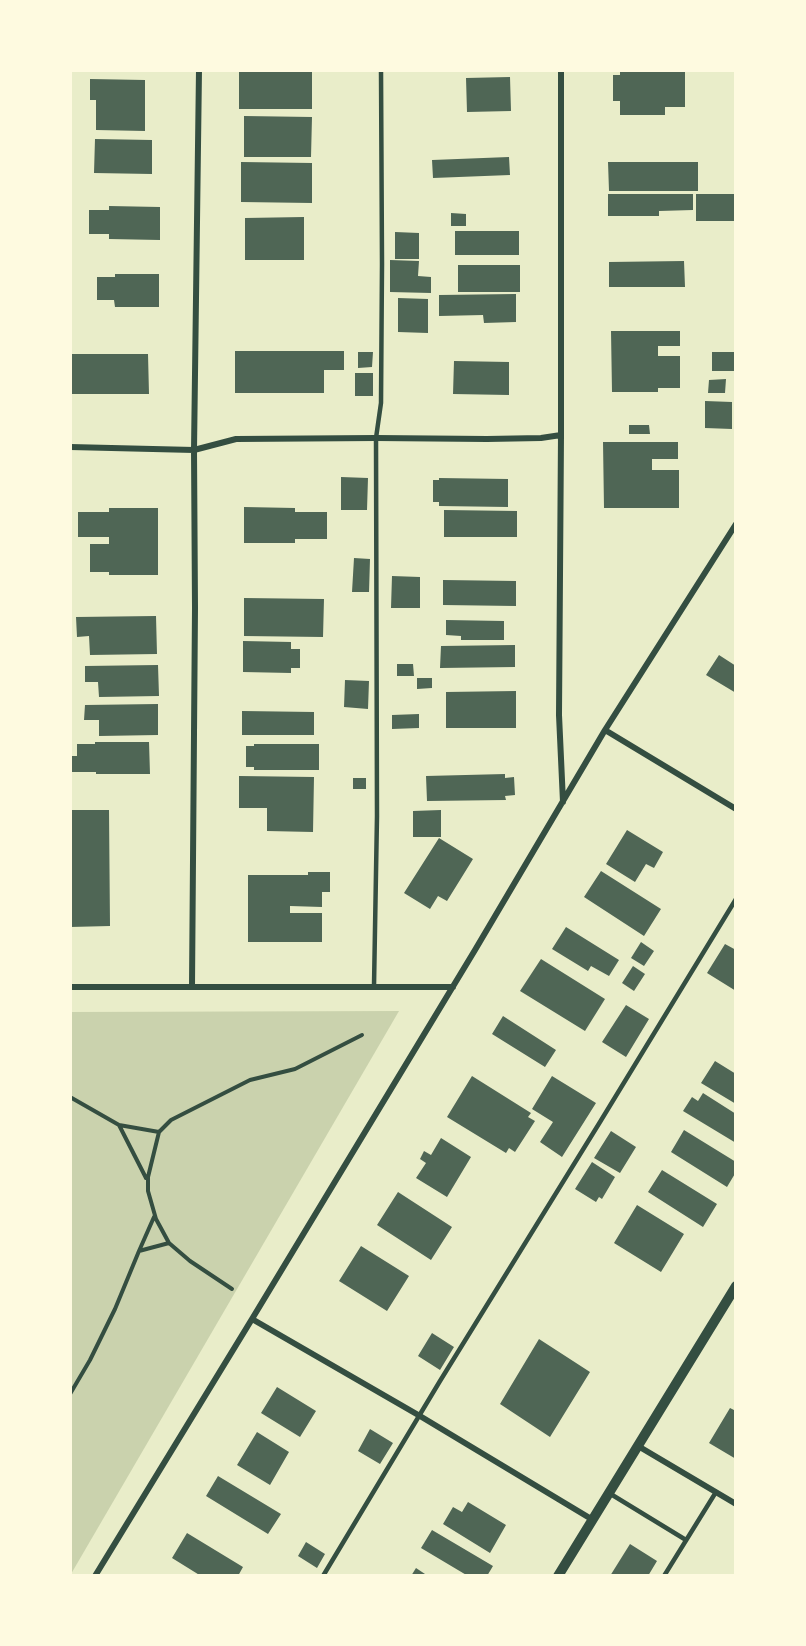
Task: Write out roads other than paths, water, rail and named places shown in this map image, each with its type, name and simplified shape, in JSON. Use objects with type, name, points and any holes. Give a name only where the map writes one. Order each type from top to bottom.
[{"type":"street","points":[[192,986],[194,450],[199,70]]},
{"type":"street","points":[[561,70],[559,716],[563,802]]},
{"type":"street","points":[[70,447],[194,450],[236,440],[519,439],[561,435]]},
{"type":"street","points":[[95,1575],[453,987],[605,730],[735,524]]},
{"type":"street","points":[[605,730],[735,810]]},
{"type":"street","points":[[70,987],[453,987]]},
{"type":"street","points":[[558,1575],[735,1286]]},
{"type":"street","points":[[252,1319],[420,1416],[592,1520]]},
{"type":"street","points":[[638,1446],[735,1504]]},
{"type":"lane","points":[[374,986],[377,816],[376,438],[381,403],[381,70]]},
{"type":"lane","points":[[323,1575],[735,898]]},
{"type":"lane","points":[[664,1575],[716,1492]]},
{"type":"lane","points":[[609,1493],[686,1540]]}]
